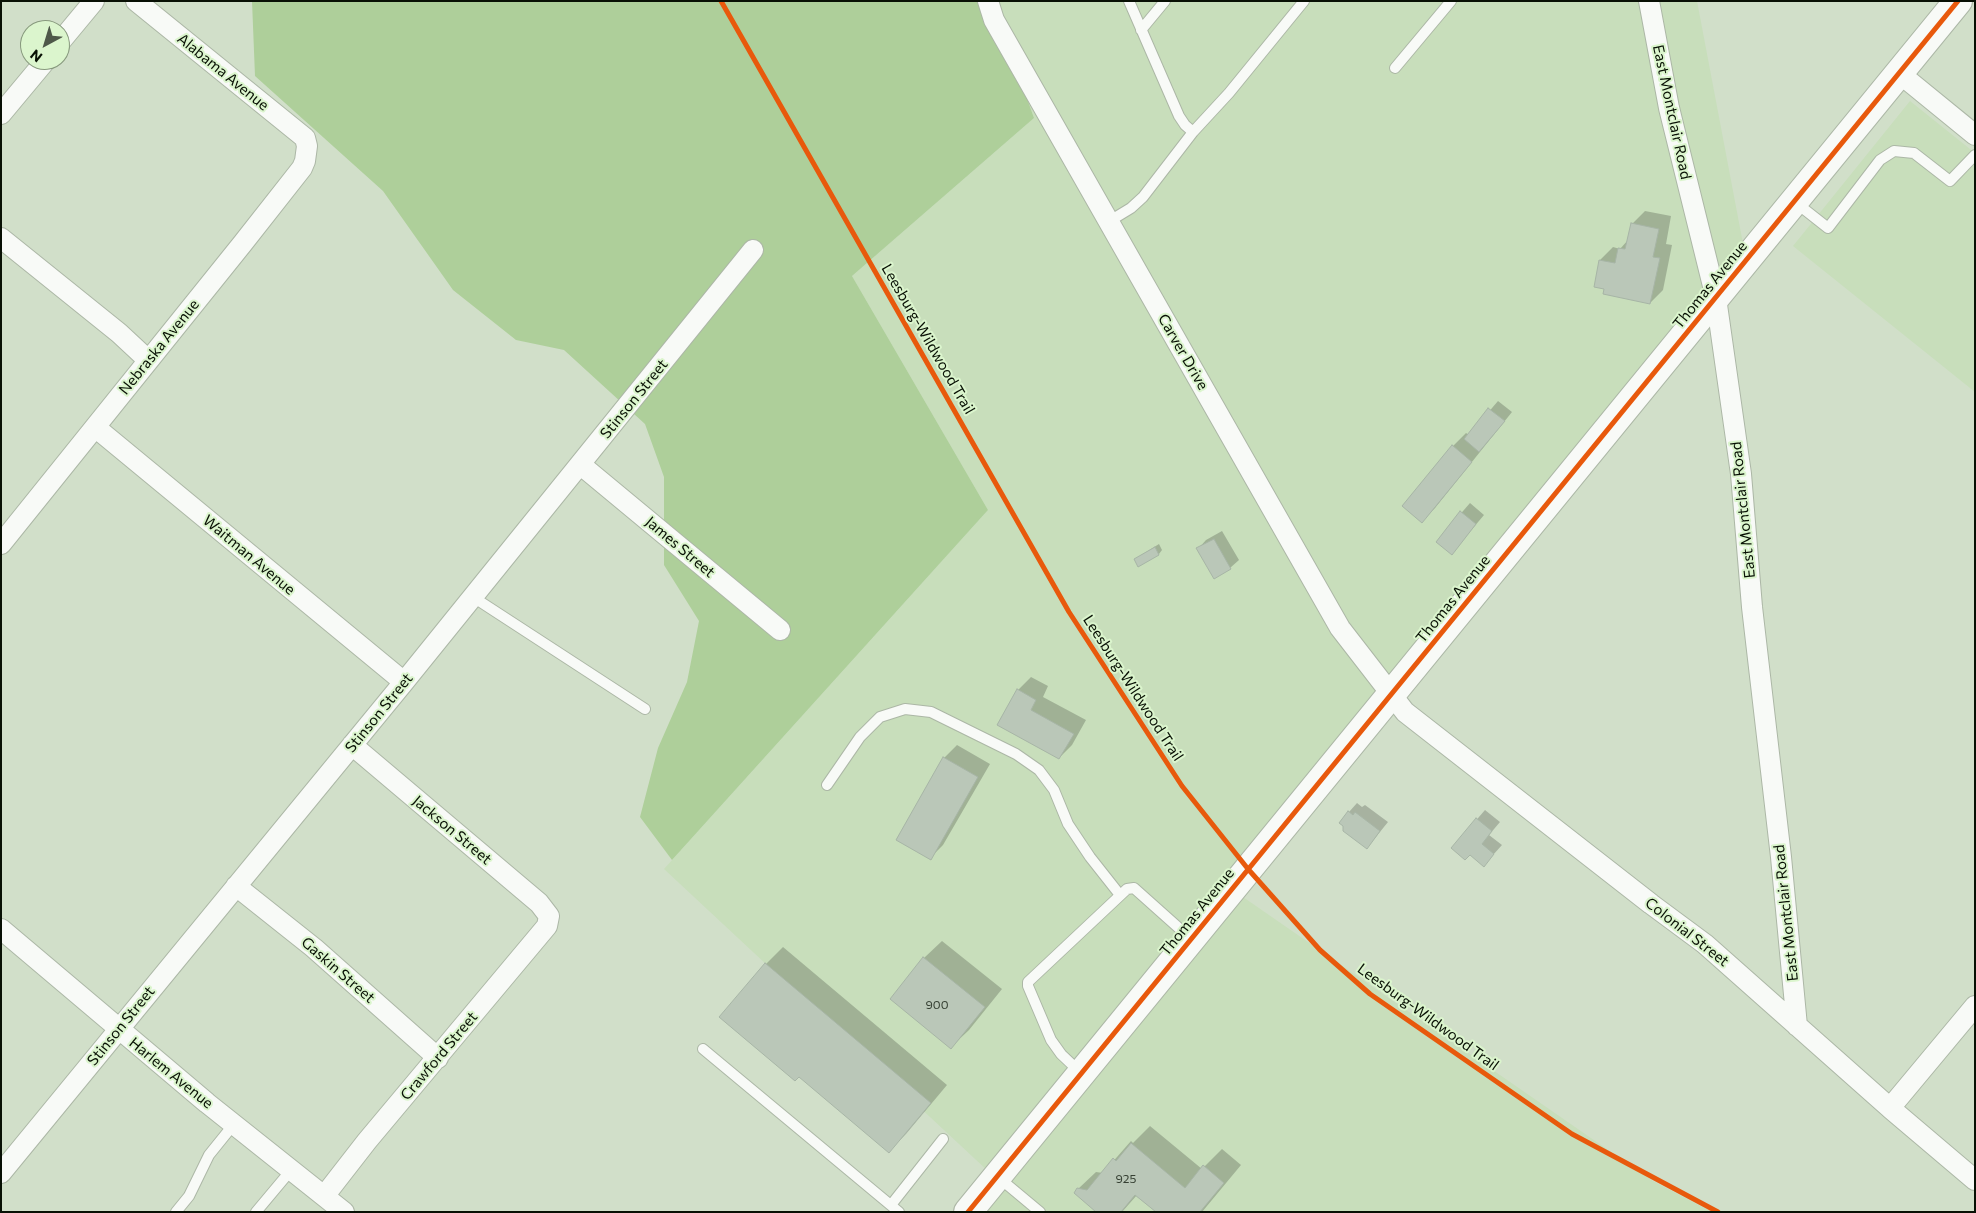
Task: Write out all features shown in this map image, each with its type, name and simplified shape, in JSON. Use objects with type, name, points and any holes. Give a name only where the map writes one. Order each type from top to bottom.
[{"type":"street","points":[[70,30],[94,1]]},
{"type":"street","name":"Alabama Avenue","points":[[136,1],[305,138],[307,146]]},
{"type":"street","name":"Carver Drive","points":[[988,1],[994,20],[1340,628],[1391,695]]},
{"type":"street","name":"East Montclair Road","points":[[1649,1],[1669,108],[1716,298],[1740,474],[1752,607],[1781,857],[1797,1026]]},
{"type":"street","name":"Thomas Avenue","points":[[968,1212],[1958,1]]},
{"type":"street","points":[[1,114],[38,70]]},
{"type":"street","points":[[1899,73],[1975,135]]},
{"type":"street","name":"Nebraska Avenue","points":[[1,544],[302,168],[307,146]]},
{"type":"street","points":[[1,238],[119,333],[148,360]]},
{"type":"street","name":"Stinson Street","points":[[1,1173],[581,465],[753,250]]},
{"type":"street","name":"Waitman Avenue","points":[[95,427],[404,682]]},
{"type":"street","name":"James Street","points":[[581,465],[780,630]]},
{"type":"street","name":"Colonial Street","points":[[1391,695],[1405,712],[1650,904],[1705,944],[1890,1108],[1975,1180]]},
{"type":"street","name":"Jackson Street","points":[[352,745],[539,903],[549,916]]},
{"type":"street","name":"Gaskin Street","points":[[236,886],[314,948],[438,1058]]},
{"type":"street","name":"Crawford Street","points":[[325,1195],[367,1140],[438,1058],[547,926],[549,916]]},
{"type":"street","name":"Harlem Avenue","points":[[1,929],[118,1029],[344,1212]]},
{"type":"street","points":[[1890,1108],[1975,1006]]},
{"type":"lane","points":[[1129,1],[1178,116],[1193,132]]},
{"type":"lane","points":[[1141,30],[1165,1]]},
{"type":"lane","points":[[1108,222],[1143,198],[1193,132],[1229,94],[1304,1]]},
{"type":"lane","points":[[1395,68],[1451,1]]},
{"type":"lane","points":[[1794,201],[1828,228],[1880,160],[1894,151],[1914,153],[1950,181],[1975,155]]},
{"type":"lane","points":[[473,597],[645,709]]},
{"type":"lane","points":[[826,785],[860,737],[880,716],[905,708],[932,712],[1016,754],[1039,770],[1054,790],[1068,824],[1090,857],[1120,895]]},
{"type":"lane","points":[[1081,1074],[1061,1054],[1051,1040],[1028,982],[1127,889],[1134,888],[1192,939]]},
{"type":"lane","points":[[703,1049],[895,1209],[943,1139]]},
{"type":"lane","points":[[176,1212],[189,1196],[210,1155],[234,1124]]},
{"type":"lane","points":[[256,1212],[292,1169]]},
{"type":"lane","points":[[997,1176],[1040,1212]]},
{"type":"shaded area","points":[[252,1],[992,1],[1034,118],[852,276],[988,510],[672,860],[640,817],[658,748],[687,682],[699,621],[664,565],[664,477],[645,424],[564,350],[516,340],[453,290],[383,191],[255,76]]},
{"type":"shaded area","points":[[992,1],[1697,1],[1744,249],[989,1172],[664,869],[988,510],[852,276],[1034,118]]},
{"type":"shaded area","points":[[1910,101],[1975,153],[1975,392],[1793,246]]},
{"type":"shaded area","points":[[1243,897],[1653,1181],[1712,1212],[980,1212]]},
{"type":"building","points":[[1631,223],[1659,229],[1653,257],[1660,258],[1650,304],[1603,294],[1604,289],[1594,287],[1599,260],[1615,263],[1618,248],[1625,249]]},
{"type":"building","points":[[1488,408],[1505,421],[1479,452],[1464,439]]},
{"type":"building","points":[[1452,445],[1472,462],[1422,523],[1402,506]]},
{"type":"building","points":[[1460,511],[1476,524],[1452,555],[1436,542]]},
{"type":"building","points":[[1214,539],[1231,569],[1214,579],[1196,548]]},
{"type":"building","points":[[1155,547],[1159,555],[1138,567],[1134,559]]},
{"type":"building","points":[[1017,689],[1036,700],[1031,710],[1074,734],[1059,759],[997,725]]},
{"type":"building","points":[[943,757],[978,777],[931,860],[896,840]]},
{"type":"building","points":[[1348,811],[1353,815],[1355,812],[1380,831],[1367,849],[1343,831],[1343,826],[1339,823]]},
{"type":"building","points":[[1476,818],[1492,831],[1482,844],[1494,854],[1484,867],[1470,855],[1465,860],[1451,848]]},
{"type":"building","points":[[923,957],[985,1007],[951,1049],[890,999]]},
{"type":"building","points":[[765,963],[931,1103],[889,1153],[799,1077],[795,1081],[719,1017]]},
{"type":"building","points":[[1131,1143],[1185,1188],[1203,1165],[1224,1183],[1200,1212],[1156,1212],[1135,1195],[1121,1212],[1096,1212],[1074,1193],[1077,1188],[1087,1190],[1113,1158],[1116,1161]]},
{"type":"cycle path","name":"Leesburg-Wildwood Trail","points":[[721,1],[1069,612],[1182,786],[1248,869],[1320,950],[1370,994],[1572,1134],[1718,1212]]},
{"type":"cycle path","points":[[968,1212],[1958,1]]}]
